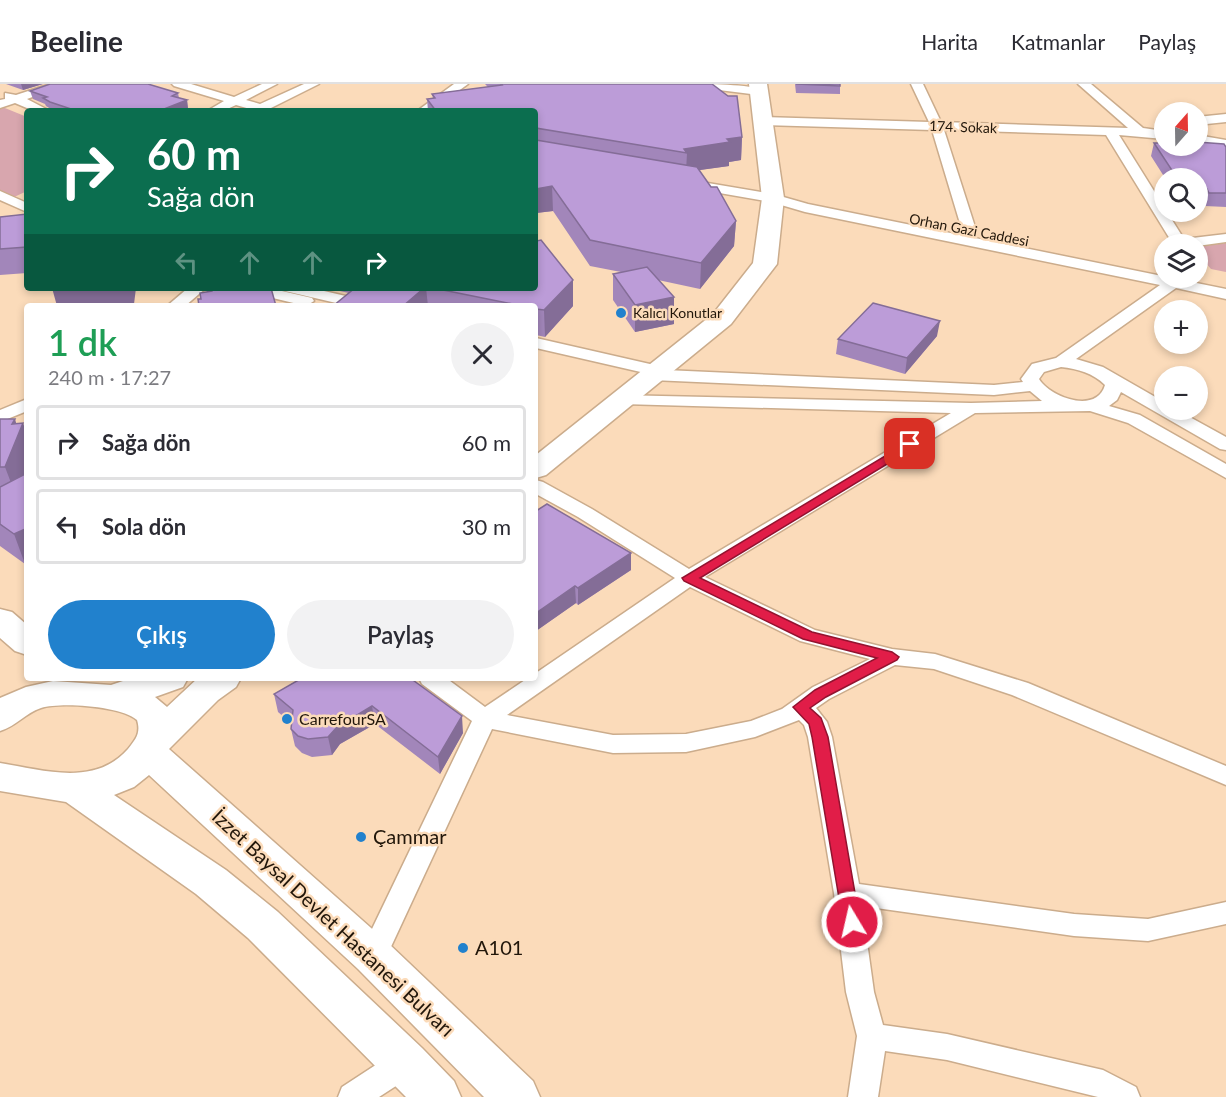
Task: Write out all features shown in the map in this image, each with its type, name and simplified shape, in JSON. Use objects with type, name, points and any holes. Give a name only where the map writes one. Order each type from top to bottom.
[{"type":"main road","points":[[538,467],[722,319],[765,264],[773,198],[763,121],[755,86]]},
{"type":"main road","points":[[0,620],[24,640]]},
{"type":"main road","points":[[0,718],[23,702],[44,694],[150,681]]},
{"type":"main road","points":[[0,777],[76,789],[98,786],[117,779],[132,769],[205,691],[219,681]]},
{"type":"main road","points":[[89,690],[136,703],[150,711],[158,728],[153,746]]},
{"type":"main road","name":"İzzet Baysal Devlet Hastanesi Bulvarı","points":[[153,746],[374,956],[516,1097]]},
{"type":"main road","points":[[76,789],[211,882],[263,925],[405,1063],[436,1097]]},
{"type":"street","points":[[3,99],[39,84]]},
{"type":"street","points":[[3,99],[62,84]]},
{"type":"street","points":[[178,84],[254,108]]},
{"type":"street","points":[[220,108],[271,84]]},
{"type":"street","points":[[265,108],[313,84]]},
{"type":"street","points":[[427,108],[462,84]]},
{"type":"street","points":[[444,108],[477,84]]},
{"type":"street","points":[[695,84],[755,86]]},
{"type":"street","points":[[917,84],[937,127],[969,230]]},
{"type":"street","points":[[1084,84],[1140,132],[1154,128]]},
{"type":"street","points":[[3,99],[34,108]]},
{"type":"street","points":[[3,99],[24,111]]},
{"type":"street","points":[[1208,120],[1226,118]]},
{"type":"street","name":"174. Sokak","points":[[763,121],[1154,134]]},
{"type":"street","points":[[1111,132],[1180,244],[1226,238]]},
{"type":"street","points":[[1208,141],[1226,144]]},
{"type":"street","points":[[671,181],[773,198],[805,208],[1154,273]]},
{"type":"street","points":[[0,195],[23,212]]},
{"type":"street","name":"Orhan Gazi Caddesi","points":[[773,198],[807,199],[969,230],[1154,273]]},
{"type":"street","points":[[1208,279],[1226,283]]},
{"type":"street","points":[[1061,362],[1154,288]]},
{"type":"street","points":[[1207,288],[1226,294]]},
{"type":"street","points":[[178,303],[194,291]]},
{"type":"street","points":[[261,291],[313,303]]},
{"type":"street","points":[[303,291],[357,303]]},
{"type":"street","points":[[538,345],[652,375]]},
{"type":"street","points":[[538,354],[652,375],[994,390],[1032,386]]},
{"type":"street","points":[[1226,445],[1088,367],[1061,362],[1038,367],[1032,372],[1030,379],[1032,386],[1049,398],[1134,418],[1226,472]]},
{"type":"street","points":[[622,399],[971,408],[1083,405],[1109,398],[1114,393],[1114,385],[1109,378]]},
{"type":"street","points":[[0,417],[24,405]]},
{"type":"street","points":[[374,956],[486,719],[689,578],[971,408]]},
{"type":"street","points":[[538,487],[585,513],[689,578],[808,636],[892,657],[935,662],[1020,689],[1110,725],[1226,776]]},
{"type":"street","points":[[434,681],[486,719],[613,744],[686,743],[755,729],[790,715],[829,689],[892,657]]},
{"type":"street","points":[[801,707],[815,722],[820,737],[847,892],[860,992],[872,1036],[863,1097]]},
{"type":"street","points":[[847,892],[1074,925],[1148,930],[1226,913]]},
{"type":"street","points":[[872,1036],[958,1049],[1103,1084],[1125,1097]]},
{"type":"street","points":[[353,1097],[405,1063]]},
{"type":"shaded area","points":[[0,106],[24,116],[24,192],[12,198],[0,191]]},
{"type":"shaded area","points":[[1226,243],[1226,272],[1211,269],[1208,266],[1208,245]]},
{"type":"building","points":[[50,84],[148,84],[178,93],[172,96],[187,100],[167,108],[68,108],[50,102],[43,98],[47,97],[30,91]]},
{"type":"building","points":[[712,84],[728,96],[737,96],[742,137],[727,139],[730,142],[684,149],[687,153],[538,128],[538,108],[434,108],[427,99],[435,98],[432,94],[502,85]]},
{"type":"building","points":[[796,84],[840,84],[840,86]]},
{"type":"building","points":[[538,140],[697,167],[711,187],[717,187],[736,221],[701,263],[590,240],[552,186],[538,189]]},
{"type":"building","points":[[1208,143],[1224,144],[1226,147],[1226,193],[1209,193],[1208,168],[1170,168],[1163,156],[1208,156]]},
{"type":"building","points":[[24,214],[24,247],[0,249],[0,217]]},
{"type":"building","points":[[541,240],[573,280],[544,310],[538,309],[538,303],[508,303],[448,291],[538,291],[538,241]]},
{"type":"building","points":[[647,267],[674,297],[635,305],[613,274]]},
{"type":"building","points":[[272,291],[275,303],[199,303],[198,299],[201,299],[200,293]]},
{"type":"building","points":[[351,291],[420,291],[406,303],[337,303]]},
{"type":"building","points":[[873,303],[940,321],[907,358],[838,339]]},
{"type":"building","points":[[0,419],[15,419],[12,424],[23,423],[5,467],[0,467]]},
{"type":"building","points":[[24,475],[24,529],[14,534],[0,524],[0,487]]},
{"type":"building","points":[[547,504],[631,553],[578,588],[575,586],[538,612],[538,510]]},
{"type":"building","points":[[297,681],[414,681],[462,716],[438,757],[372,706],[337,727],[328,737],[308,739],[298,736],[291,729],[293,710],[274,694]]},
{"type":"place","name":"Kalıcı Konutlar","points":[[621,313]]},
{"type":"place","name":"CarrefourSA","points":[[287,719]]},
{"type":"place","name":"Çammar","points":[[361,837]]},
{"type":"place","name":"A101","points":[[463,948]]},
{"type":"route","points":[[852,922],[820,737],[815,722],[801,707],[821,693],[892,657],[808,636],[689,578],[910,444]]}]
